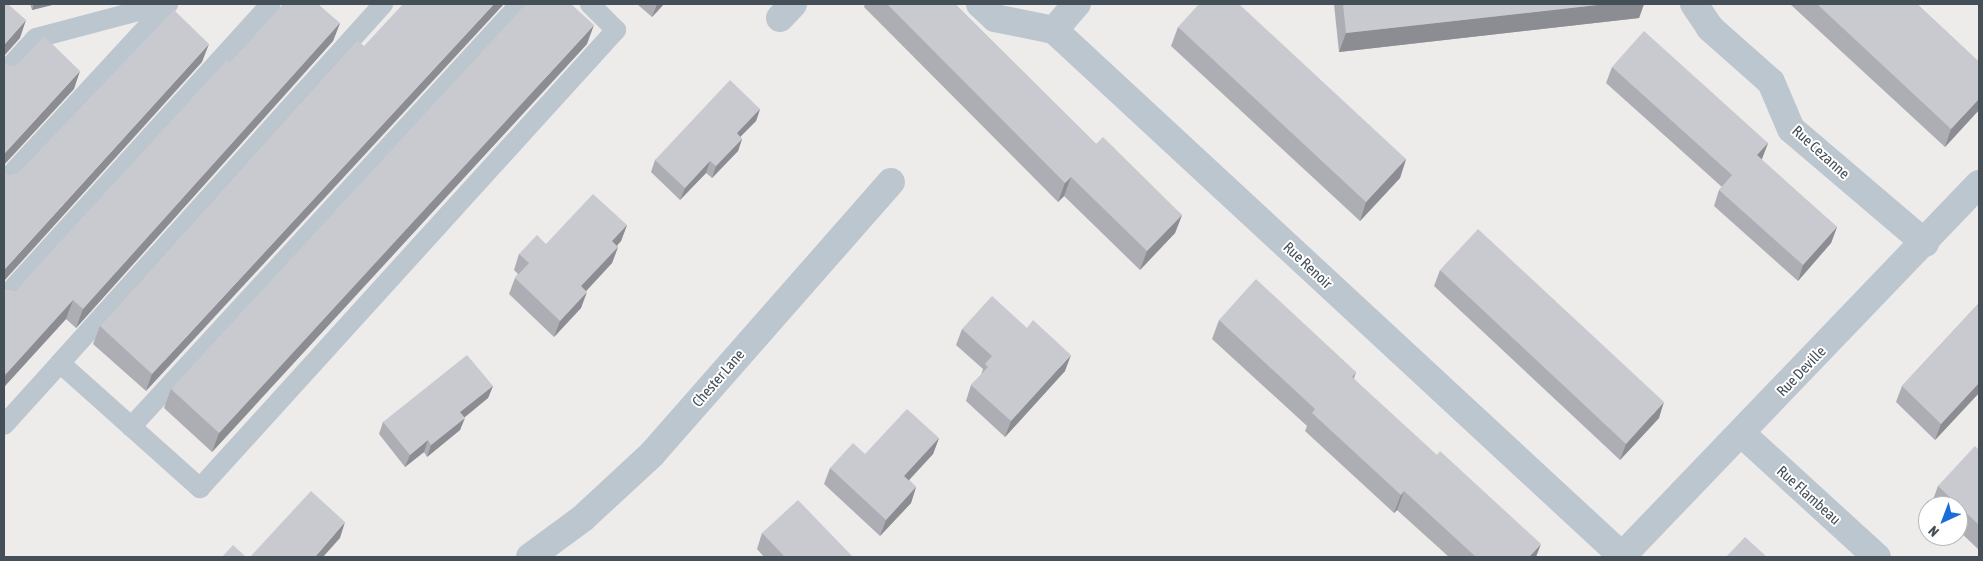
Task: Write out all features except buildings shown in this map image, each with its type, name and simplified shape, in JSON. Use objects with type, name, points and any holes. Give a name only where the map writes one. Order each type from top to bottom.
[{"type":"street","points":[[980,4],[995,18],[1054,30],[1078,4]]},
{"type":"street","name":"Rue Cezanne","points":[[1694,4],[1710,28],[1771,82],[1791,129],[1925,243]]},
{"type":"street","name":"Rue Renoir","points":[[1054,30],[1621,557]]},
{"type":"street","name":"Chester Lane","points":[[530,557],[598,505],[652,454],[891,182]]},
{"type":"street","name":"Rue Deville","points":[[1621,557],[1925,243],[1979,184]]},
{"type":"street","name":"Rue Flambeau","points":[[1741,433],[1877,557]]},
{"type":"lane","points":[[4,73],[36,38],[167,4]]},
{"type":"lane","points":[[4,182],[167,4]]},
{"type":"lane","points":[[4,298],[271,4]]},
{"type":"lane","points":[[4,425],[384,4]]},
{"type":"lane","points":[[131,427],[520,4]]},
{"type":"lane","points":[[60,363],[200,488],[616,30],[590,4]]}]
